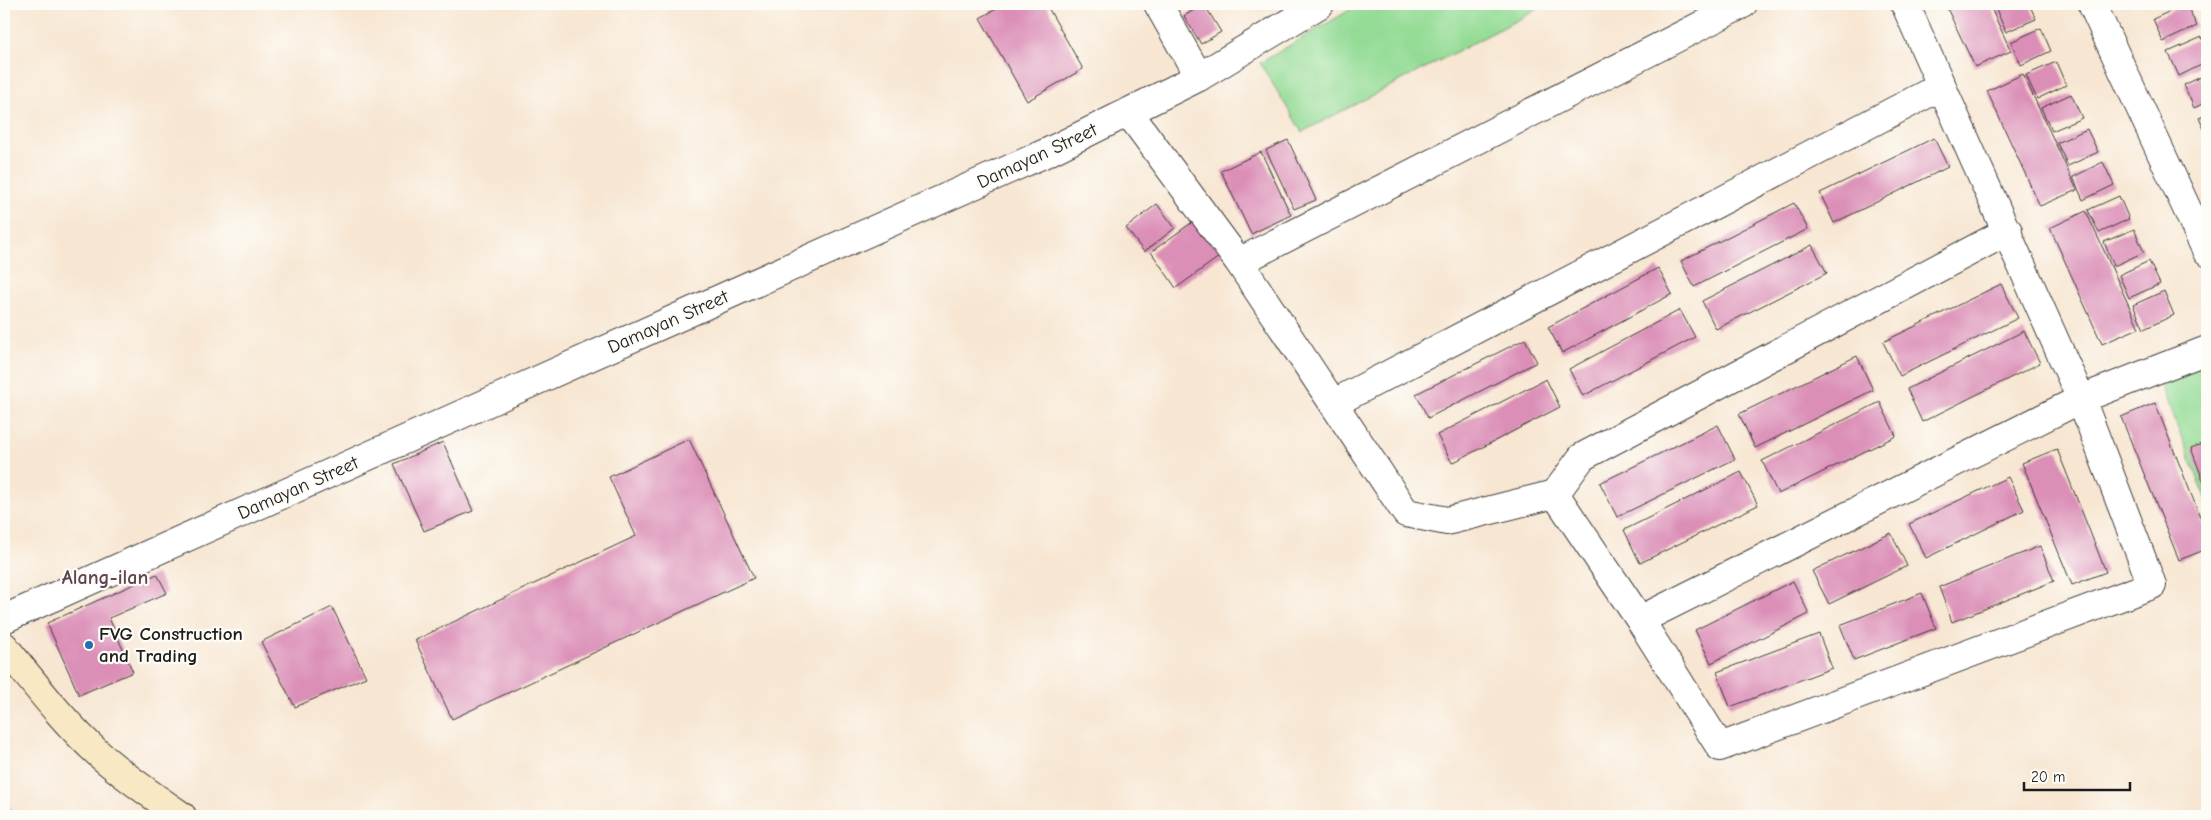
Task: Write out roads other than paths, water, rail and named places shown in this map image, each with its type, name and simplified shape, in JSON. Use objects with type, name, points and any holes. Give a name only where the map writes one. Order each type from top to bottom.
[{"type":"main road","points":[[4,646],[60,714],[98,754],[135,784],[182,816]]},
{"type":"street","points":[[1158,4],[1199,77]]},
{"type":"street","name":"Damayan Street","points":[[4,620],[1050,151],[1199,77],[1320,4]]},
{"type":"street","points":[[1239,262],[1743,4]]},
{"type":"street","points":[[1555,494],[1640,620],[1720,747],[2152,584],[2081,399],[1906,4]]},
{"type":"street","points":[[2092,4],[2207,252]]},
{"type":"street","points":[[1334,403],[1942,86]]},
{"type":"street","points":[[1129,113],[1239,262],[1406,513],[1448,521],[1555,494],[1582,457],[2008,231]]},
{"type":"street","points":[[1640,620],[2081,399],[2207,350]]},
{"type":"waterway","points":[[4,809],[12,816]]},
{"type":"place","name":"FVG Construction and Trading","points":[[89,645]]},
{"type":"district","name":"Alang-ilan","points":[[105,577]]}]
